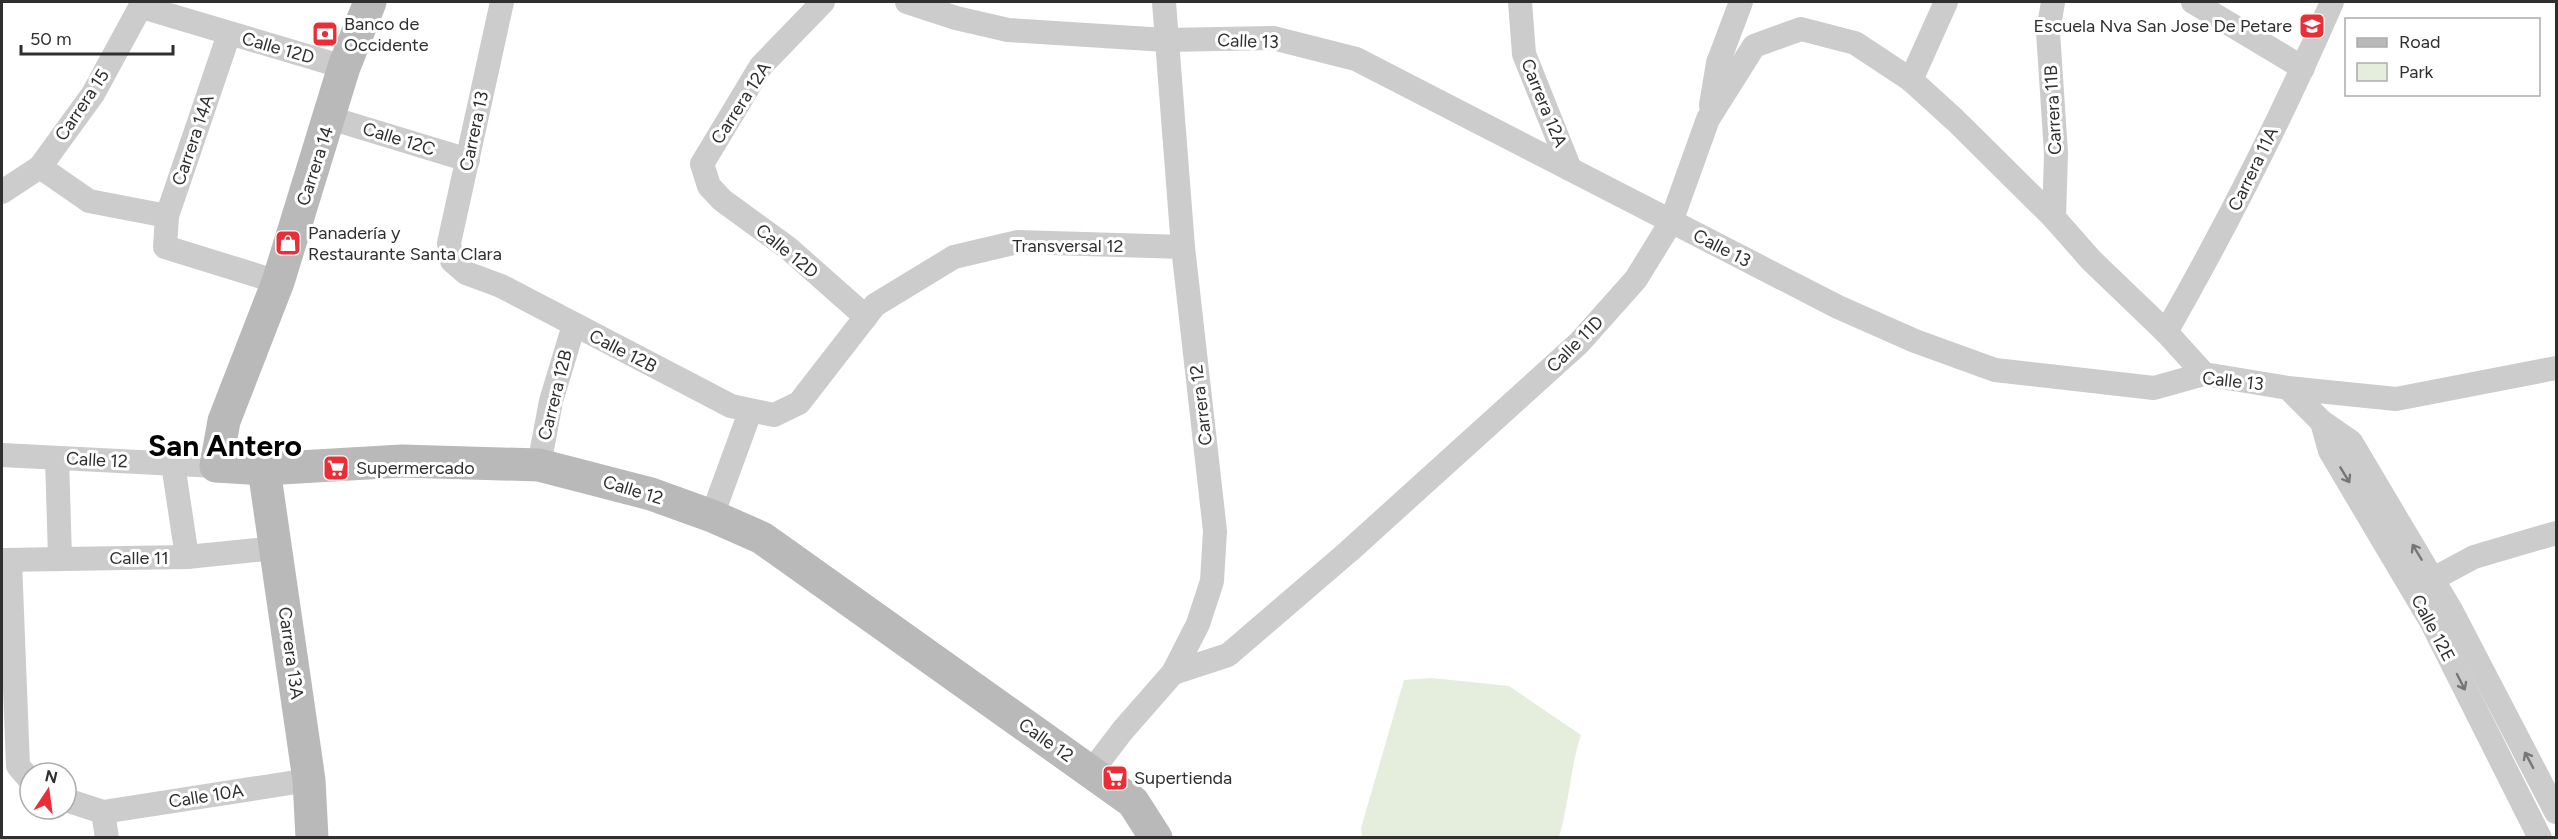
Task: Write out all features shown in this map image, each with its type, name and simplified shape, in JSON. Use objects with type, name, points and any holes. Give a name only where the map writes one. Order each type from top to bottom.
[{"type":"street","name":"Carrera 14","points":[[216,466],[224,421],[278,282],[344,68],[370,2]]},
{"type":"street","name":"Carrera 13","points":[[452,261],[449,243],[502,2]]},
{"type":"street","name":"Carrera 12A","points":[[709,186],[702,164],[761,66],[823,2]]},
{"type":"street","name":"Calle 13","points":[[907,2],[956,18],[1008,30],[1166,40],[1273,39],[1356,59],[1838,307],[1915,341],[1995,370],[2154,388],[2204,374],[2288,388],[2396,399],[2556,368]]},
{"type":"street","name":"Carrera 12","points":[[1091,772],[1123,730],[1173,673],[1198,624],[1212,581],[1215,531],[1183,247],[1164,2]]},
{"type":"street","name":"Carrera 12A","points":[[1520,2],[1524,54],[1570,169]]},
{"type":"street","points":[[1708,119],[1718,63],[1741,2]]},
{"type":"street","points":[[1911,80],[1946,2]]},
{"type":"street","name":"Carrera 11B","points":[[2053,2],[2048,32],[2056,153],[2054,218]]},
{"type":"street","points":[[2193,2],[2303,68]]},
{"type":"street","name":"Carrera 11A","points":[[2166,332],[2214,248],[2303,68],[2332,2]]},
{"type":"street","name":"Calle 12D","points":[[143,4],[229,34],[344,68]]},
{"type":"street","name":"Carrera 15","points":[[2,192],[40,167],[93,94],[143,4]]},
{"type":"street","name":"Calle 11D","points":[[1173,673],[1228,655],[1348,552],[1571,351],[1636,279],[1671,222],[1708,119],[1754,46],[1801,29],[1855,43],[1911,80],[2054,218],[2091,260],[2166,332],[2204,374]]},
{"type":"street","name":"Carrera 14A","points":[[229,34],[167,216],[165,247],[278,282]]},
{"type":"street","name":"Calle 12C","points":[[330,118],[468,160]]},
{"type":"street","points":[[40,167],[89,201],[167,216]]},
{"type":"street","name":"Calle 12D","points":[[709,186],[722,200],[788,248],[866,317]]},
{"type":"street","name":"Transversal 12","points":[[866,317],[875,305],[954,257],[1018,242],[1183,247]]},
{"type":"street","name":"Calle 12B","points":[[452,261],[466,273],[501,286],[731,406],[774,416],[799,403],[866,317]]},
{"type":"street","name":"Carrera 12B","points":[[539,465],[551,401],[574,326]]},
{"type":"street","name":"Calle 12E","points":[[2288,388],[2322,422],[2351,442],[2433,579],[2556,812]]},
{"type":"street","points":[[712,516],[750,412]]},
{"type":"street","name":"Calle 12E","points":[[2322,422],[2330,451],[2432,623],[2540,837]]},
{"type":"street","name":"Calle 12","points":[[2,455],[264,469],[402,460],[539,465],[598,479],[712,516],[762,538],[1133,802],[1156,837]]},
{"type":"street","points":[[57,458],[60,558]]},
{"type":"street","points":[[173,464],[187,557]]},
{"type":"street","name":"Carrera 13A","points":[[264,469],[309,780],[312,837]]},
{"type":"street","points":[[2433,579],[2474,557],[2556,533]]},
{"type":"street","name":"Calle 11","points":[[6,560],[187,557],[276,548]]},
{"type":"street","points":[[6,560],[18,766]]},
{"type":"street","name":"Calle 10A","points":[[104,812],[309,780]]},
{"type":"street","points":[[78,804],[104,812],[108,837]]},
{"type":"green space","points":[[1432,678],[1509,686],[1581,735],[1559,837],[1362,837],[1361,828],[1404,680]]},
{"type":"place","name":"Escuela Nva San Jose De Petare","points":[[2312,26]]},
{"type":"place","name":"Banco de Occidente","points":[[325,34]]},
{"type":"place","name":"Panadería y Restaurante Santa Clara","points":[[288,243]]},
{"type":"place","name":"Supermercado","points":[[336,468]]},
{"type":"place","name":"Supertienda","points":[[1115,778]]},
{"type":"district","name":"San Antero","points":[[225,446]]}]
